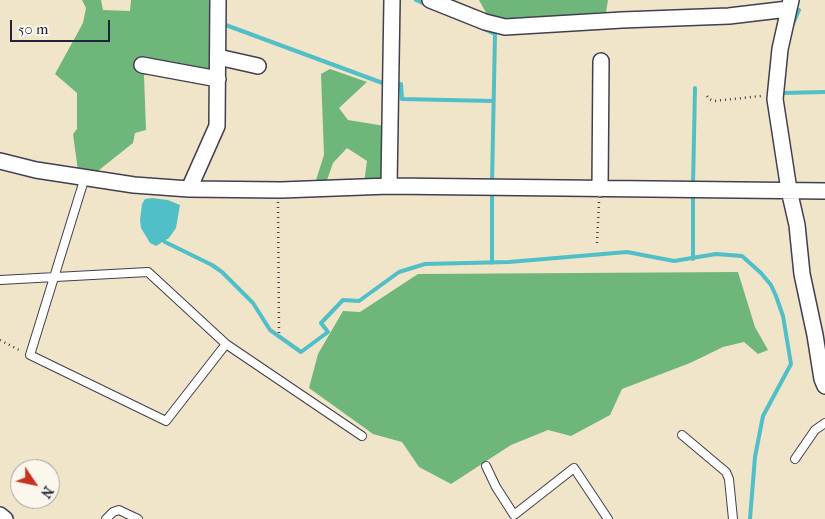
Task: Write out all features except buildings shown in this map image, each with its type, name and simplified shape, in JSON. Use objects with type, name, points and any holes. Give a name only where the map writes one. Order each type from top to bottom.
[{"type":"street","points":[[189,189],[217,126],[218,0]]},
{"type":"street","points":[[389,186],[392,0]]},
{"type":"street","points":[[430,0],[485,22],[505,27],[729,16],[790,4],[780,49],[776,95],[797,225],[802,274],[819,322],[822,379],[825,386]]},
{"type":"street","points":[[218,57],[258,66]]},
{"type":"street","points":[[600,189],[601,60]]},
{"type":"street","points":[[142,65],[218,79]]},
{"type":"street","points":[[0,162],[36,170],[134,185],[189,189],[278,190],[389,186],[825,191]]},
{"type":"street","points":[[0,515],[5,519]]},
{"type":"lane","points":[[85,177],[30,354],[166,421],[226,344]]},
{"type":"lane","points":[[0,280],[148,272],[226,344],[362,436]]},
{"type":"lane","points":[[796,458],[815,430],[825,423]]},
{"type":"lane","points":[[682,435],[726,472],[730,480],[733,519]]},
{"type":"lane","points":[[486,466],[513,518],[574,468],[608,519]]},
{"type":"lane","points":[[106,519],[113,512],[120,510],[138,519]]},
{"type":"path","points":[[707,96],[709,99],[720,100],[776,95]]},
{"type":"path","points":[[597,243],[600,189]]},
{"type":"path","points":[[278,190],[279,333]]},
{"type":"path","points":[[0,340],[12,348],[30,354]]},
{"type":"green space","points":[[82,0],[101,0],[103,10],[130,11],[131,0],[212,0],[211,74],[144,75],[146,130],[135,133],[133,143],[94,174],[78,171],[73,134],[77,129],[77,93],[55,74],[83,23],[86,8]]},
{"type":"green space","points":[[479,0],[608,0],[606,12],[525,19],[489,18]]},
{"type":"green space","points":[[330,69],[367,82],[339,108],[348,120],[385,126],[383,180],[364,183],[367,161],[347,148],[333,163],[327,180],[315,183],[324,155],[321,74]]},
{"type":"green space","points":[[738,272],[755,327],[768,350],[758,354],[744,342],[723,347],[690,363],[622,389],[610,415],[571,436],[548,430],[511,445],[451,484],[419,467],[402,442],[373,434],[309,388],[318,354],[343,311],[360,312],[418,274]]},
{"type":"water","points":[[145,199],[168,200],[180,205],[176,228],[169,238],[156,246],[150,243],[141,228],[140,220],[142,204]]},
{"type":"waterway","points":[[416,0],[427,5]]},
{"type":"waterway","points":[[792,26],[799,10]]},
{"type":"waterway","points":[[223,24],[388,85]]},
{"type":"waterway","points":[[482,28],[495,34],[492,183]]},
{"type":"waterway","points":[[395,84],[401,84],[402,99],[493,101]]},
{"type":"waterway","points":[[693,186],[695,88]]},
{"type":"waterway","points":[[782,90],[782,93],[825,92]]},
{"type":"waterway","points":[[492,190],[492,263]]},
{"type":"waterway","points":[[693,193],[693,259]]},
{"type":"waterway","points":[[165,242],[212,265],[222,272],[253,303],[270,330],[301,352],[328,332],[321,323],[343,300],[359,301],[399,272],[425,264],[509,262],[627,252],[674,261],[716,254],[742,256],[761,273],[771,285],[776,296],[783,316],[791,364],[763,416],[755,457],[750,519]]}]
